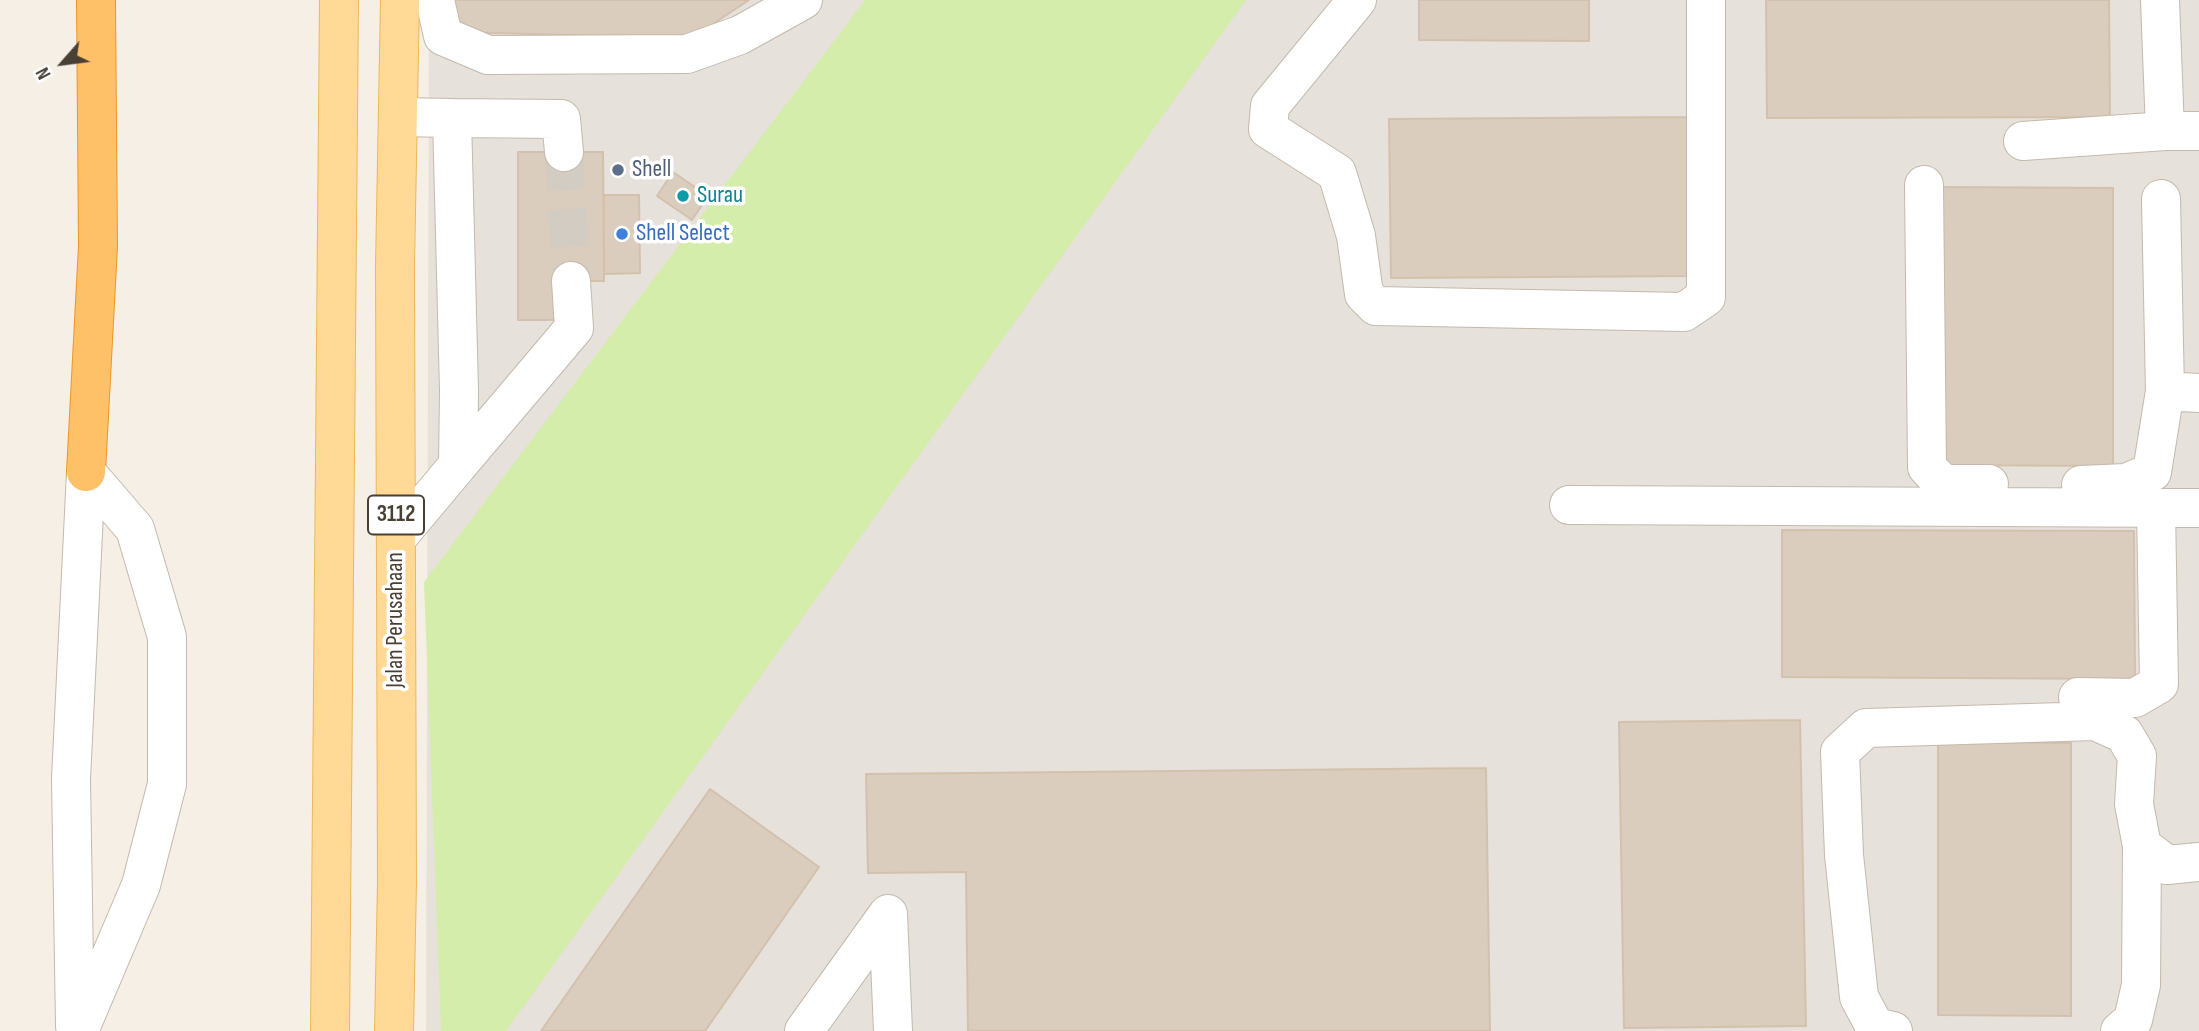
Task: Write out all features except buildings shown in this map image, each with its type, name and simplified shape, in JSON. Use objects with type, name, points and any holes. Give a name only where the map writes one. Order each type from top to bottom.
[{"type":"highway","points":[[86,472],[97,246],[96,0]]},
{"type":"main road","name":"3112","points":[[330,1031],[339,0]]},
{"type":"main road","name":"Jalan Perusahaan","points":[[394,1031],[397,883],[395,265],[400,0]]},
{"type":"lane","points":[[435,0],[443,36],[488,55],[687,54],[740,35],[803,0]]},
{"type":"lane","points":[[1357,0],[1270,106],[1268,129],[1338,173],[1356,236],[1364,293],[1377,306],[1684,312],[1706,297],[1706,0]]},
{"type":"lane","points":[[2023,141],[2182,131],[2160,0]]},
{"type":"lane","points":[[398,117],[561,119],[564,152]]},
{"type":"lane","points":[[452,118],[460,391],[458,465]]},
{"type":"lane","points":[[1924,185],[1927,467],[1943,484],[2126,483],[2152,471],[2182,392],[2161,199]]},
{"type":"lane","points":[[396,539],[574,328],[571,281]]},
{"type":"lane","points":[[77,1031],[71,779],[86,472]]},
{"type":"lane","points":[[77,1031],[141,885],[167,784],[167,637],[135,529],[86,472]]},
{"type":"lane","points":[[1569,505],[2199,508]]},
{"type":"lane","points":[[2078,696],[2135,698],[2159,684],[2156,508]]},
{"type":"lane","points":[[1893,1031],[1875,1027],[1859,997],[1844,855],[1840,752],[1866,728],[2095,722],[2123,734],[2137,756],[2134,804],[2142,846],[2141,985],[2133,1020],[2120,1031]]},
{"type":"lane","points":[[2142,846],[2167,865],[2199,862]]},
{"type":"lane","points":[[804,1031],[888,914],[893,1031]]},
{"type":"shaded area","points":[[429,0],[2199,0],[2199,1031],[426,1031]]},
{"type":"green space","points":[[865,0],[1246,0],[506,1031],[441,1031],[424,582]]},
{"type":"tunnel","points":[[564,152],[571,281]]},
{"type":"place","name":"Shell","points":[[618,170]]},
{"type":"place","name":"Surau","points":[[683,196]]},
{"type":"place","name":"Shell Select","points":[[622,234]]}]
